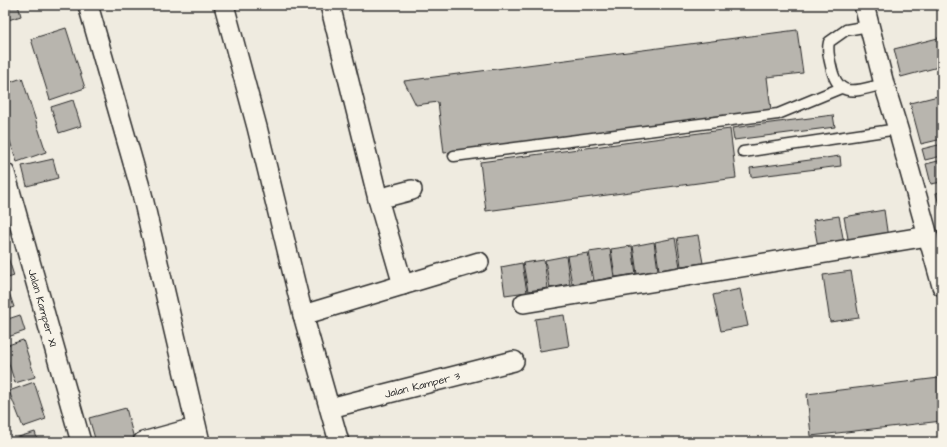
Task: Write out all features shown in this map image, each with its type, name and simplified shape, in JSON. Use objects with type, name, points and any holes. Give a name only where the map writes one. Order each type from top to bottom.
[{"type":"street","points":[[88,5],[142,194],[198,436]]},
{"type":"street","points":[[224,5],[257,126],[303,315],[340,442]]},
{"type":"street","points":[[330,5],[378,199],[403,285]]},
{"type":"street","points":[[864,5],[884,84],[942,286]]},
{"type":"street","name":"Jalan Kamper XI","points":[[5,173],[81,442]]},
{"type":"street","points":[[378,199],[412,190]]},
{"type":"street","points":[[524,303],[928,236]]},
{"type":"street","points":[[303,315],[479,262]]},
{"type":"street","name":"Jalan Kamper 3","points":[[330,408],[514,361]]},
{"type":"street","points":[[143,442],[183,431],[198,436]]},
{"type":"lane","points":[[869,26],[846,30],[829,42],[827,48],[833,77],[841,88],[849,91],[884,84]]},
{"type":"lane","points":[[454,156],[778,114],[841,88]]},
{"type":"lane","points":[[743,152],[898,129]]},
{"type":"building","points":[[5,5],[18,5],[21,16],[5,21]]},
{"type":"building","points":[[66,28],[85,88],[50,100],[31,39]]},
{"type":"building","points":[[797,30],[803,73],[767,77],[771,110],[444,153],[438,102],[416,105],[404,81]]},
{"type":"building","points":[[942,37],[942,66],[901,77],[894,49]]},
{"type":"building","points":[[22,78],[46,152],[17,162],[5,127],[5,84]]},
{"type":"building","points":[[938,96],[942,111],[942,139],[921,144],[910,103]]},
{"type":"building","points":[[73,100],[81,126],[59,133],[51,107]]},
{"type":"building","points":[[833,115],[835,127],[734,140],[732,128]]},
{"type":"building","points":[[730,129],[736,178],[486,211],[480,162]]},
{"type":"building","points":[[942,144],[942,156],[925,160],[922,149]]},
{"type":"building","points":[[840,156],[841,166],[751,177],[750,168]]},
{"type":"building","points":[[53,159],[58,178],[27,186],[22,166]]},
{"type":"building","points":[[942,160],[942,182],[931,184],[926,164]]},
{"type":"building","points":[[942,192],[942,216],[936,193]]},
{"type":"building","points":[[884,210],[888,238],[849,244],[844,217]]},
{"type":"building","points":[[839,216],[844,243],[818,247],[813,220]]},
{"type":"building","points":[[698,235],[703,263],[681,266],[677,238]]},
{"type":"building","points":[[675,238],[680,267],[659,270],[655,242]]},
{"type":"building","points":[[654,242],[658,270],[637,274],[633,246]]},
{"type":"building","points":[[632,246],[636,274],[615,277],[611,249]]},
{"type":"building","points":[[5,248],[14,276],[5,279]]},
{"type":"building","points":[[610,249],[614,277],[594,281],[589,252]]},
{"type":"building","points":[[588,253],[592,281],[572,284],[567,256]]},
{"type":"building","points":[[566,256],[570,284],[550,288],[545,260]]},
{"type":"building","points":[[544,260],[548,288],[528,291],[523,263]]},
{"type":"building","points":[[522,263],[527,292],[505,295],[501,267]]},
{"type":"building","points":[[851,271],[859,318],[830,322],[823,275]]},
{"type":"building","points":[[5,287],[7,287],[14,307],[5,310]]},
{"type":"building","points":[[740,289],[748,326],[721,331],[713,295]]},
{"type":"building","points":[[20,315],[25,331],[5,338],[5,320]]},
{"type":"building","points":[[564,315],[569,346],[540,351],[535,319]]},
{"type":"building","points":[[23,340],[35,377],[15,383],[5,352],[5,346]]},
{"type":"building","points":[[939,378],[942,403],[942,421],[811,436],[807,394]]},
{"type":"building","points":[[34,382],[46,419],[23,427],[9,391]]},
{"type":"building","points":[[126,408],[134,439],[123,442],[96,442],[89,418]]},
{"type":"building","points":[[35,432],[38,442],[5,442],[5,441]]}]
